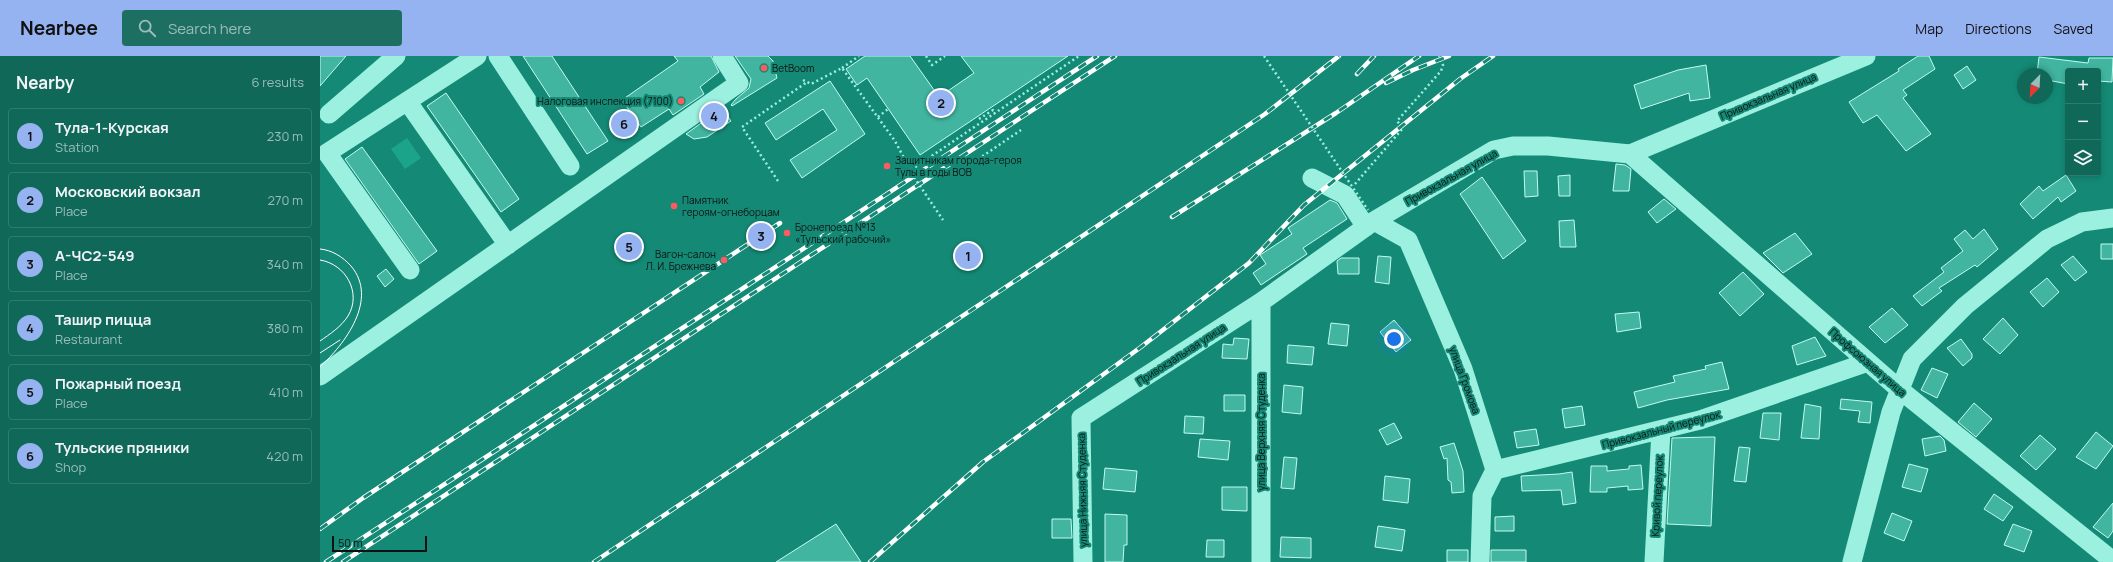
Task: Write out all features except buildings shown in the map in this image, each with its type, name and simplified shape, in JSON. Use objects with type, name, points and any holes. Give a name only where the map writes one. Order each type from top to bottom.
[{"type":"street","points":[[329,114],[396,56]]},
{"type":"street","points":[[410,270],[326,152],[477,56]]},
{"type":"street","points":[[498,56],[570,166]]},
{"type":"street","points":[[320,376],[739,84],[722,56]]},
{"type":"street","name":"Привокзальная улица","points":[[1081,418],[1262,302],[1369,219],[1494,150],[1512,146],[1541,146],[1630,154],[1866,56]]},
{"type":"street","points":[[407,101],[508,245]]},
{"type":"street","name":"Профсоюзная улица","points":[[1630,154],[1899,389],[2113,561]]},
{"type":"street","points":[[1312,178],[1345,195],[1369,219]]},
{"type":"street","points":[[1852,562],[1899,389],[1912,359],[1965,306],[2047,239],[2082,222],[2113,218]]},
{"type":"street","name":"улица Громова","points":[[1369,219],[1408,240],[1462,369],[1496,470]]},
{"type":"street","name":"улица Верхняя Cтуденка","points":[[1261,562],[1262,302]]},
{"type":"street","name":"Привокзальный переулок","points":[[1496,470],[1700,420],[1868,362]]},
{"type":"street","name":"улица Нижняя Cтуденкa","points":[[1081,418],[1083,562]]},
{"type":"street","name":"Кривой переулок","points":[[1654,562],[1661,430]]},
{"type":"street","points":[[1480,562],[1482,496],[1496,470]]},
{"type":"path","points":[[778,181],[742,127],[805,81],[811,84],[842,68],[858,56]]},
{"type":"path","points":[[926,56],[932,65],[945,56]]},
{"type":"path","points":[[911,170],[1079,56]]},
{"type":"path","points":[[1264,56],[1369,219]]},
{"type":"path","points":[[1345,195],[1403,128],[1397,121],[1441,71],[1443,65],[1440,56]]},
{"type":"path","points":[[842,68],[895,141],[942,220]]},
{"type":"path","points":[[878,117],[888,109]]},
{"type":"path","points":[[979,119],[993,110],[995,114]]},
{"type":"path","points":[[974,162],[1021,130]]},
{"type":"green space","points":[[407,138],[421,158],[405,169],[391,149]]},
{"type":"tram line","points":[[320,249],[337,254],[351,266],[359,279],[361,292],[360,306],[348,334],[320,367]]},
{"type":"tram line","points":[[320,260],[337,267],[344,273],[352,289],[353,298],[352,307],[342,324],[320,341]]},
{"type":"tram line","points":[[320,353],[340,340]]},
{"type":"railway","points":[[326,562],[1097,56]]},
{"type":"railway","points":[[343,562],[1115,56]]},
{"type":"railway","points":[[594,562],[1265,114],[1339,56]]},
{"type":"railway","points":[[1357,74],[1374,56]]},
{"type":"railway","points":[[1172,217],[1336,113],[1419,56]]},
{"type":"railway","points":[[1386,83],[1413,70],[1449,56]]},
{"type":"railway","points":[[870,562],[983,462],[1141,347],[1249,263],[1304,205],[1460,79],[1493,56]]},
{"type":"railway","points":[[320,529],[363,498],[780,223]]},
{"type":"place","name":"BetBoom","points":[[764,68]]},
{"type":"place","name":"Налоговая инспекция (7100)","points":[[681,101]]},
{"type":"place","name":"Московский вокзал","points":[[941,103]]},
{"type":"place","name":"Ташир пицца","points":[[714,116]]},
{"type":"place","name":"Тульские пряники","points":[[624,124]]},
{"type":"place","name":"Защитникам города-героя Тулы в годы ВОВ","points":[[887,166]]},
{"type":"place","name":"Памятник героям-огнеборцам","points":[[674,206]]},
{"type":"place","name":"Бронепоезд №13 «Тульский рабочий»","points":[[787,233]]},
{"type":"place","name":"А-ЧС2-549","points":[[761,236]]},
{"type":"place","name":"Пожарный поезд","points":[[629,247]]},
{"type":"place","name":"Тула-1-Курская","points":[[968,256]]},
{"type":"place","name":"Вагон-салон Л. И. Брежнева","points":[[724,260]]}]
